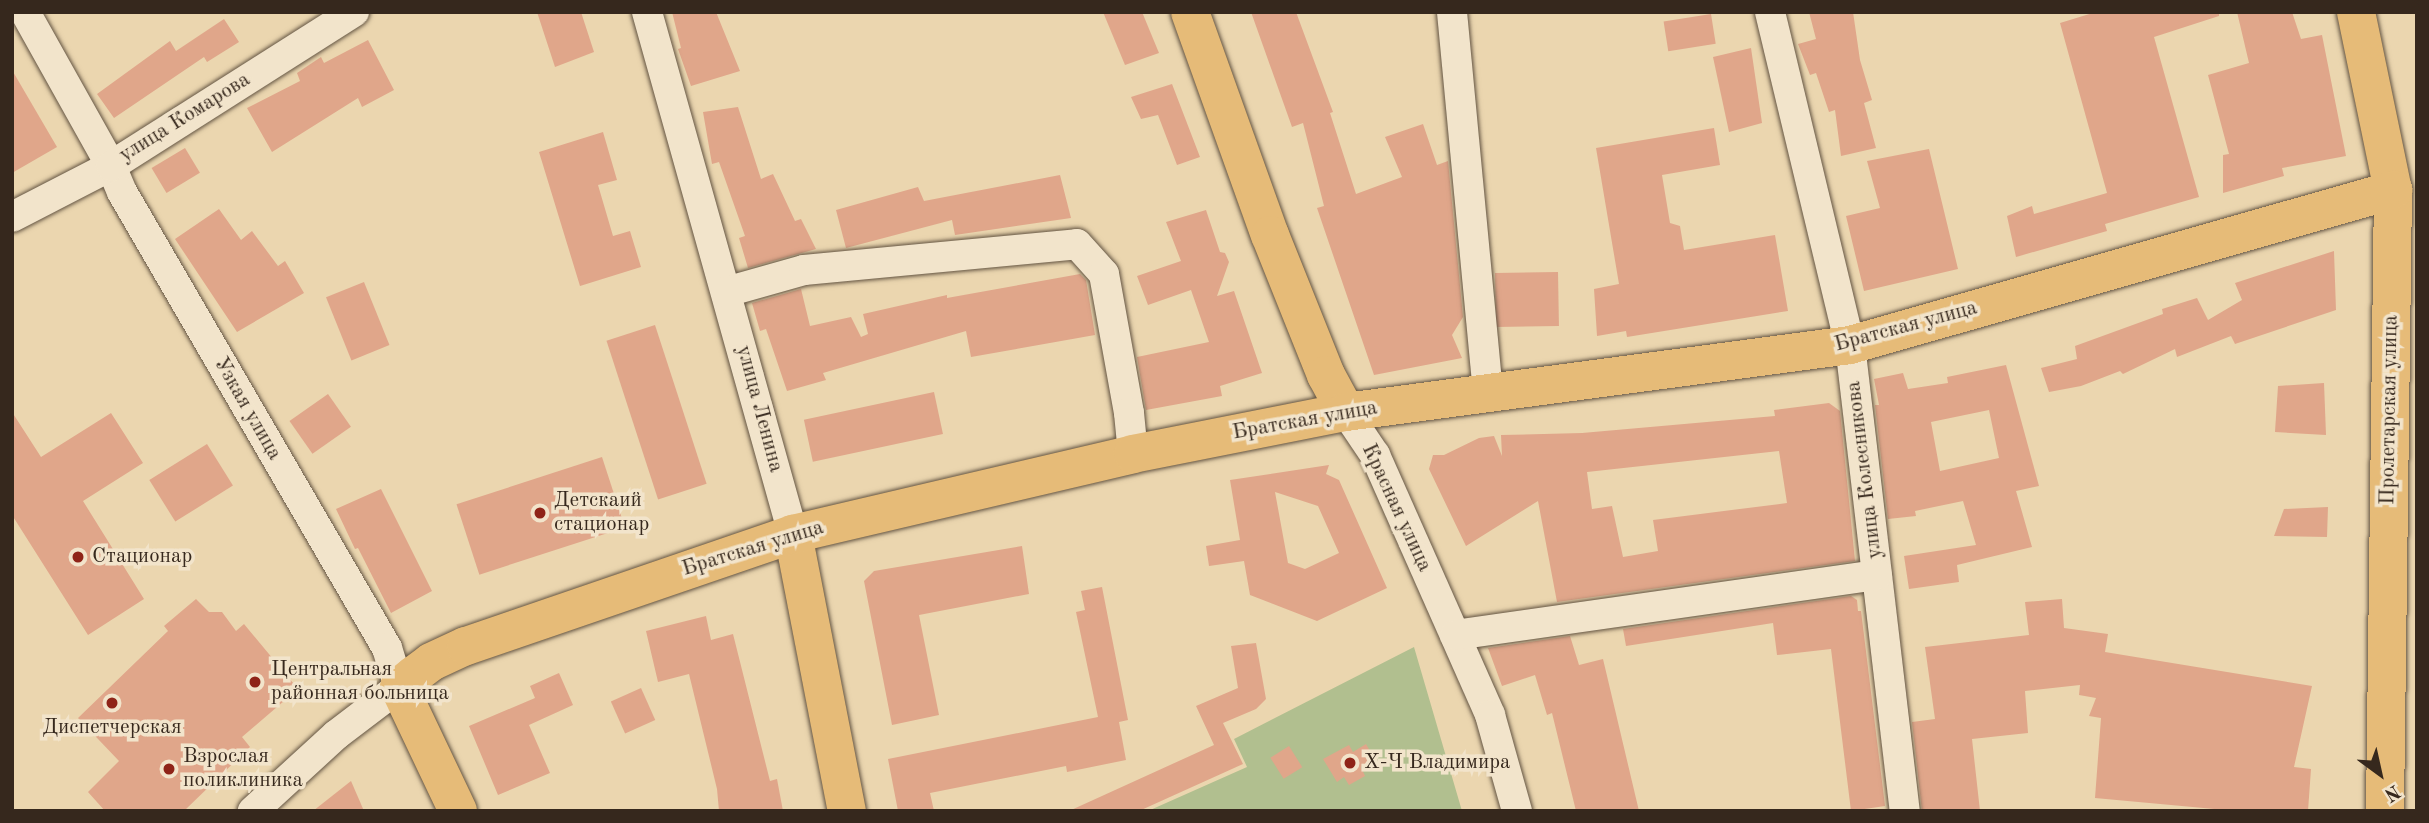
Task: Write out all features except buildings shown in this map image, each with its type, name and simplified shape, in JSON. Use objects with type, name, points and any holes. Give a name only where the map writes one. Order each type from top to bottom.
[{"type":"main road","name":"Красная улица","points":[[1191,12],[1270,235],[1326,374],[1346,412]]},
{"type":"main road","name":"Пролетарская улица","points":[[2356,12],[2405,187],[2385,811]]},
{"type":"main road","name":"Братская улица","points":[[399,687],[431,662],[466,646],[793,534],[1133,454],[1346,412],[1850,345],[2405,187]]},
{"type":"main road","name":"улица Ленина","points":[[793,534],[848,811]]},
{"type":"main road","name":"Узкая улица","points":[[399,687],[458,811]]},
{"type":"street","name":"Узкая улица","points":[[25,12],[111,166],[122,192],[387,648],[399,687]]},
{"type":"street","name":"улица Комарова","points":[[12,217],[111,166],[354,12]]},
{"type":"street","name":"улица Ленина","points":[[646,12],[793,534]]},
{"type":"street","points":[[1452,12],[1489,393]]},
{"type":"street","name":"улица Колесникова","points":[[1769,12],[1850,345],[1905,811]]},
{"type":"street","points":[[726,292],[804,270],[1077,244],[1104,274],[1133,454]]},
{"type":"street","name":"Красная улица","points":[[1346,412],[1375,455],[1490,715],[1517,811]]},
{"type":"street","points":[[1455,635],[1877,575]]},
{"type":"street","name":"Братская улица","points":[[253,811],[336,735],[399,687]]},
{"type":"green space","points":[[1414,647],[1462,811],[1148,811],[1247,767],[1234,739]]},
{"type":"place","name":"Детскаий стационар","points":[[540,513]]},
{"type":"place","name":"Стационар","points":[[78,557]]},
{"type":"place","name":"Центральная районная больница","points":[[255,682]]},
{"type":"place","name":"Диспетчерская","points":[[112,703]]},
{"type":"place","name":"Х-Ч Владимира","points":[[1350,763]]},
{"type":"place","name":"Взрослая поликлиника","points":[[169,769]]}]
